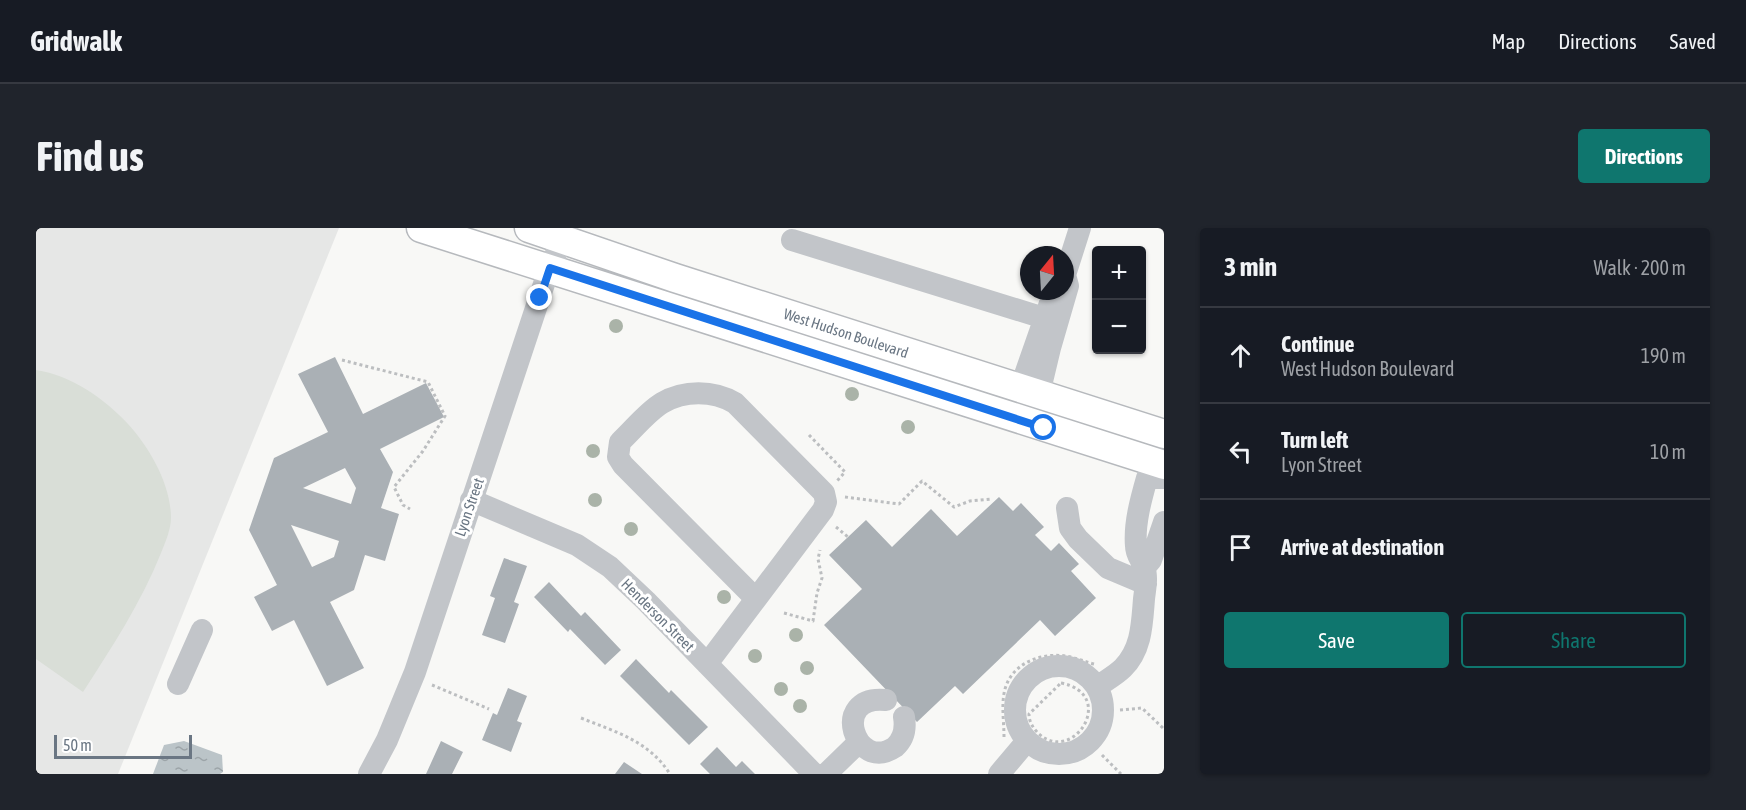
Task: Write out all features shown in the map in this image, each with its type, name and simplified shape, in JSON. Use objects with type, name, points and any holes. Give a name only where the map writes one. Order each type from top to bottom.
[{"type":"main road","name":"West Hudson Boulevard","points":[[421,228],[1164,465]]},
{"type":"main road","name":"West Hudson Boulevard","points":[[530,228],[564,233],[675,278],[1164,434]]},
{"type":"street","points":[[1074,247],[1080,228]]},
{"type":"street","name":"Lyon Street","points":[[369,774],[387,740],[411,682],[550,268],[564,233]]},
{"type":"street","points":[[792,240],[1044,318]]},
{"type":"street","points":[[1029,391],[1044,318],[1051,300]]},
{"type":"street","points":[[1029,391],[1050,348],[1064,300]]},
{"type":"street","points":[[707,664],[756,599],[823,510],[826,502],[824,492],[735,403],[726,397],[712,393],[693,393],[675,397],[661,404],[620,442],[618,457],[623,465],[756,599]]},
{"type":"street","points":[[1145,575],[1137,556],[1136,546],[1142,496],[1147,478],[1164,478]]},
{"type":"street","name":"Henderson Street","points":[[471,500],[577,545],[610,567],[814,774]]},
{"type":"street","points":[[1067,508],[1070,528],[1108,568],[1145,575]]},
{"type":"street","points":[[1097,676],[1103,714],[1100,728],[1089,742],[1081,749],[1067,754],[1053,754],[1039,750],[1027,741],[1019,729],[1015,715],[1016,700],[1022,687],[1032,675],[1044,668],[1059,666],[1074,669],[1087,676],[1097,676],[1123,668],[1136,649],[1142,632],[1145,575],[1164,522]]},
{"type":"street","points":[[178,684],[202,630]]},
{"type":"street","points":[[886,700],[869,701],[856,712],[852,719],[852,728],[858,743],[874,752],[892,749],[903,735],[904,717]]},
{"type":"street","points":[[999,774],[1027,741]]},
{"type":"street","points":[[826,774],[858,743]]},
{"type":"path","points":[[342,360],[428,382],[445,416],[423,451],[394,487],[403,505],[410,508]]},
{"type":"path","points":[[809,435],[845,472],[835,484]]},
{"type":"path","points":[[840,502],[844,497],[898,504],[922,481],[954,507],[970,501],[991,499]]},
{"type":"path","points":[[829,533],[835,525],[848,537]]},
{"type":"path","points":[[784,613],[813,621],[817,593],[822,578],[818,559],[824,541]]},
{"type":"path","points":[[1001,744],[1004,736],[1005,690],[1016,669],[1041,656],[1054,655],[1071,657],[1097,676]]},
{"type":"path","points":[[1061,683],[1071,685],[1087,700],[1089,712],[1087,723],[1080,733],[1067,741],[1055,741],[1043,737],[1029,721],[1029,714],[1055,687],[1061,683]]},
{"type":"path","points":[[432,685],[489,709]]},
{"type":"path","points":[[1120,710],[1142,708],[1164,729]]},
{"type":"path","points":[[581,718],[631,738],[657,756],[670,774]]},
{"type":"path","points":[[1102,755],[1120,774]]},
{"type":"shaded area","points":[[36,228],[339,228],[118,774],[36,774]]},
{"type":"shaded area","points":[[36,370],[74,383],[98,397],[119,415],[144,444],[158,468],[170,505],[169,531],[153,571],[125,624],[83,692],[36,659]]},
{"type":"water","points":[[184,741],[222,755],[223,772],[220,774],[153,774],[164,745]]},
{"type":"building","points":[[335,357],[363,414],[426,383],[444,417],[380,449],[393,472],[381,508],[399,514],[385,561],[365,555],[354,590],[330,602],[364,668],[327,686],[294,620],[272,631],[254,597],[277,585],[249,530],[274,458],[328,432],[298,374]],"holes":[[[345,468],[356,488],[351,504],[303,488]],[[291,525],[339,541],[334,557],[312,567]]]},
{"type":"building","points":[[999,497],[1013,511],[1021,503],[1044,527],[1035,535],[1051,551],[1059,543],[1079,564],[1071,571],[1096,598],[1055,636],[1040,620],[963,694],[955,686],[917,722],[824,625],[862,589],[829,555],[866,520],[892,547],[931,509],[957,536]]},
{"type":"building","points":[[504,558],[527,566],[514,602],[519,604],[505,643],[482,635],[495,598],[490,596]]},
{"type":"building","points":[[549,582],[581,616],[585,612],[621,650],[605,665],[534,597]]},
{"type":"building","points":[[636,659],[669,693],[671,690],[708,727],[689,745],[620,676]]},
{"type":"building","points":[[508,688],[527,696],[517,721],[522,723],[511,752],[482,740],[493,713],[497,715]]},
{"type":"building","points":[[441,741],[463,752],[452,774],[426,774]]},
{"type":"building","points":[[717,747],[736,767],[742,761],[755,774],[710,774],[700,764]]},
{"type":"building","points":[[624,762],[642,774],[615,774]]},
{"type":"route","points":[[540,298],[550,268],[1044,428]]}]
